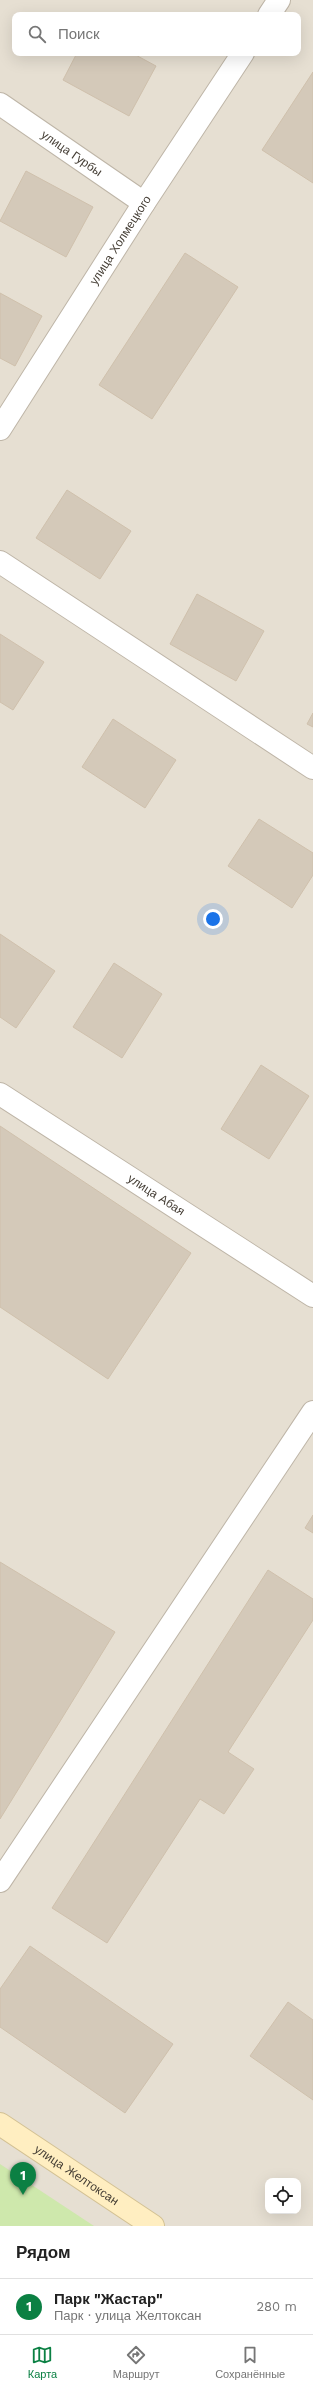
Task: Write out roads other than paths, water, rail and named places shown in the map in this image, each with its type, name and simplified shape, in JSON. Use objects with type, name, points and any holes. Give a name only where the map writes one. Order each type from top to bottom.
[{"type":"main road","name":"улица Желтоксан","points":[[0,2124],[153,2226]]},
{"type":"street","points":[[271,12],[279,0]]},
{"type":"street","name":"улица Холмецкого","points":[[0,429],[144,203],[241,56]]},
{"type":"street","name":"улица Гурбы","points":[[0,104],[144,203]]},
{"type":"street","points":[[0,562],[313,768]]},
{"type":"street","name":"улица Абая","points":[[0,1094],[313,1296]]},
{"type":"street","points":[[0,1881],[313,1412]]},
{"type":"place","name":"Парк \"Жастар\"","points":[[23,2195]]}]
